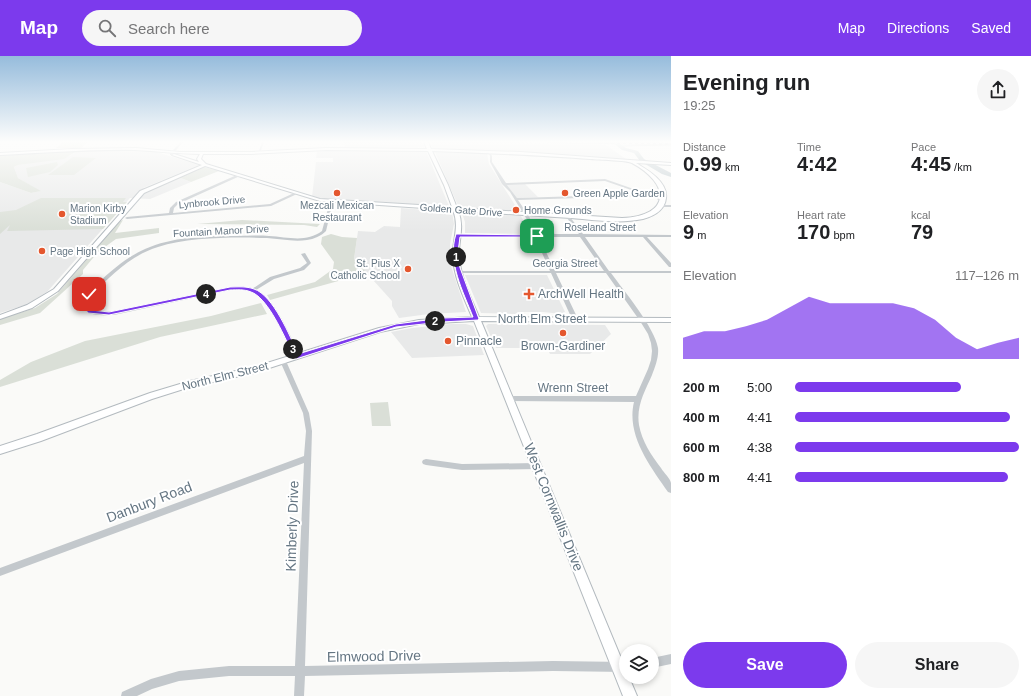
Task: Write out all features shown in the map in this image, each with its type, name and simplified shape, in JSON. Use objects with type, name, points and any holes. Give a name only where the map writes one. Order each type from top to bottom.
[{"type":"main road","points":[[0,317],[32,306],[56,290],[145,189],[185,172]]},
{"type":"main road","name":"Golden Gate Drive","points":[[228,172],[295,194],[330,202],[616,220],[647,216],[661,206]]},
{"type":"main road","name":"West Cornwallis Drive","points":[[439,172],[456,210],[460,225],[456,252],[459,272],[476,319],[619,659]]},
{"type":"main road","points":[[646,172],[661,186],[664,195],[661,206]]},
{"type":"main road","name":"North Elm Street","points":[[0,450],[38,438],[150,396],[190,384],[254,370],[396,326],[442,320],[476,319],[671,320]]},
{"type":"main road","name":"West Cornwallis Drive","points":[[627,684],[630,696]]},
{"type":"street","points":[[497,172],[527,215],[575,319]]},
{"type":"street","points":[[171,214],[173,206],[177,203],[238,175]]},
{"type":"street","points":[[504,184],[605,180],[663,200]]},
{"type":"street","name":"Lynbrook Drive","points":[[127,218],[271,205],[295,194]]},
{"type":"street","points":[[516,199],[645,194]]},
{"type":"street","name":"Fountain Manor Drive","points":[[253,290],[241,288],[230,289],[114,313],[99,314],[90,312],[86,306],[86,300],[89,294],[101,283],[129,259],[154,246],[176,241],[249,237],[309,239],[324,231],[330,202]]},
{"type":"street","points":[[661,206],[671,206]]},
{"type":"street","points":[[569,218],[642,320],[655,349],[653,363],[637,399],[636,423],[641,442],[652,462],[671,489]]},
{"type":"street","name":"Roseland Street","points":[[458,235],[671,236]]},
{"type":"street","points":[[644,236],[671,266]]},
{"type":"street","points":[[296,357],[289,339],[268,302],[253,290],[272,278],[305,267],[309,263],[303,254]]},
{"type":"street","name":"Georgia Street","points":[[459,272],[671,272]]},
{"type":"street","name":"Kimberly Drive","points":[[282,361],[306,414],[309,431],[299,696]]},
{"type":"street","name":"Wrenn Street","points":[[510,399],[637,399]]},
{"type":"street","name":"Danbury Road","points":[[0,572],[308,458]]},
{"type":"street","points":[[426,462],[462,467],[537,466]]},
{"type":"street","points":[[659,662],[671,659]]},
{"type":"street","name":"Elmwood Drive","points":[[126,696],[151,684],[179,676],[229,671],[553,666],[619,668]]},
{"type":"shaded area","points":[[0,172],[16,172],[18,178],[41,191],[31,193],[0,182]]},
{"type":"shaded area","name":"Page High School","points":[[16,172],[182,172],[143,188],[150,189],[178,177],[191,182],[150,199],[130,198],[47,292],[28,304],[0,313],[0,182],[31,193],[40,191],[18,178]]},
{"type":"shaded area","points":[[27,172],[50,172],[50,172],[28,177]]},
{"type":"shaded area","points":[[52,172],[78,172],[74,175],[48,175]]},
{"type":"shaded area","points":[[191,172],[217,172],[191,182],[178,177]]},
{"type":"shaded area","points":[[315,172],[435,172],[449,206],[328,200],[312,197]]},
{"type":"shaded area","points":[[444,172],[494,172],[520,213],[459,208]]},
{"type":"shaded area","points":[[525,184],[538,197],[517,198],[507,185]]},
{"type":"shaded area","name":"Marion Kirby Stadium","points":[[41,198],[126,198],[123,202],[127,202],[103,229],[7,231],[10,225],[0,234],[0,212],[16,210]]},
{"type":"shaded area","name":"St. Pius X Catholic School","points":[[401,208],[452,212],[454,224],[450,244],[451,266],[466,312],[429,314],[399,318],[392,306],[392,301],[354,259],[358,231],[375,232],[384,226],[400,227]]},
{"type":"shaded area","points":[[462,213],[521,216],[530,234],[465,233],[465,222]]},
{"type":"shaded area","points":[[530,217],[546,218],[555,234],[537,234]]},
{"type":"shaded area","points":[[123,220],[115,233],[159,228],[159,233],[116,239],[98,252],[83,270],[83,274],[40,313],[0,325],[0,319],[35,308],[57,294],[120,221]]},
{"type":"shaded area","points":[[242,220],[320,224],[317,227],[304,225],[197,224]]},
{"type":"shaded area","points":[[331,234],[342,237],[357,238],[354,259],[367,273],[270,300],[267,295],[315,282],[333,269],[334,262],[321,244],[322,237]]},
{"type":"shaded area","points":[[465,275],[547,275],[565,312],[562,314],[543,312],[518,312],[515,314],[481,313]]},
{"type":"shaded area","points":[[261,303],[267,314],[160,337],[0,387],[0,380],[31,362],[85,341],[211,316]]},
{"type":"shaded area","points":[[466,324],[473,326],[484,355],[412,358],[391,332],[412,328]]},
{"type":"shaded area","points":[[488,324],[605,325],[611,334],[590,354],[550,354],[547,348],[496,348],[486,326]]},
{"type":"shaded area","points":[[388,402],[391,426],[372,426],[370,403]]},
{"type":"waterway","points":[[662,172],[671,175]]},
{"type":"place","name":"Mezcali Mexican Restaurant","points":[[337,193]]},
{"type":"place","name":"Green Apple Garden","points":[[565,193]]},
{"type":"place","name":"Home Grounds","points":[[516,210]]},
{"type":"place","name":"Marion Kirby Stadium","points":[[62,214]]},
{"type":"place","name":"Page High School","points":[[42,251]]},
{"type":"place","name":"St. Pius X Catholic School","points":[[408,269]]},
{"type":"place","name":"ArchWell Health","points":[[529,294]]},
{"type":"place","name":"Brown-Gardiner","points":[[563,333]]},
{"type":"place","name":"Pinnacle","points":[[448,341]]},
{"type":"route","points":[[89,294],[86,300],[86,306],[90,312],[109,314],[235,288],[253,290],[268,302],[289,339],[296,357],[314,350],[396,326],[419,322],[476,319],[464,289],[457,265],[456,252],[458,235],[537,236]]}]
